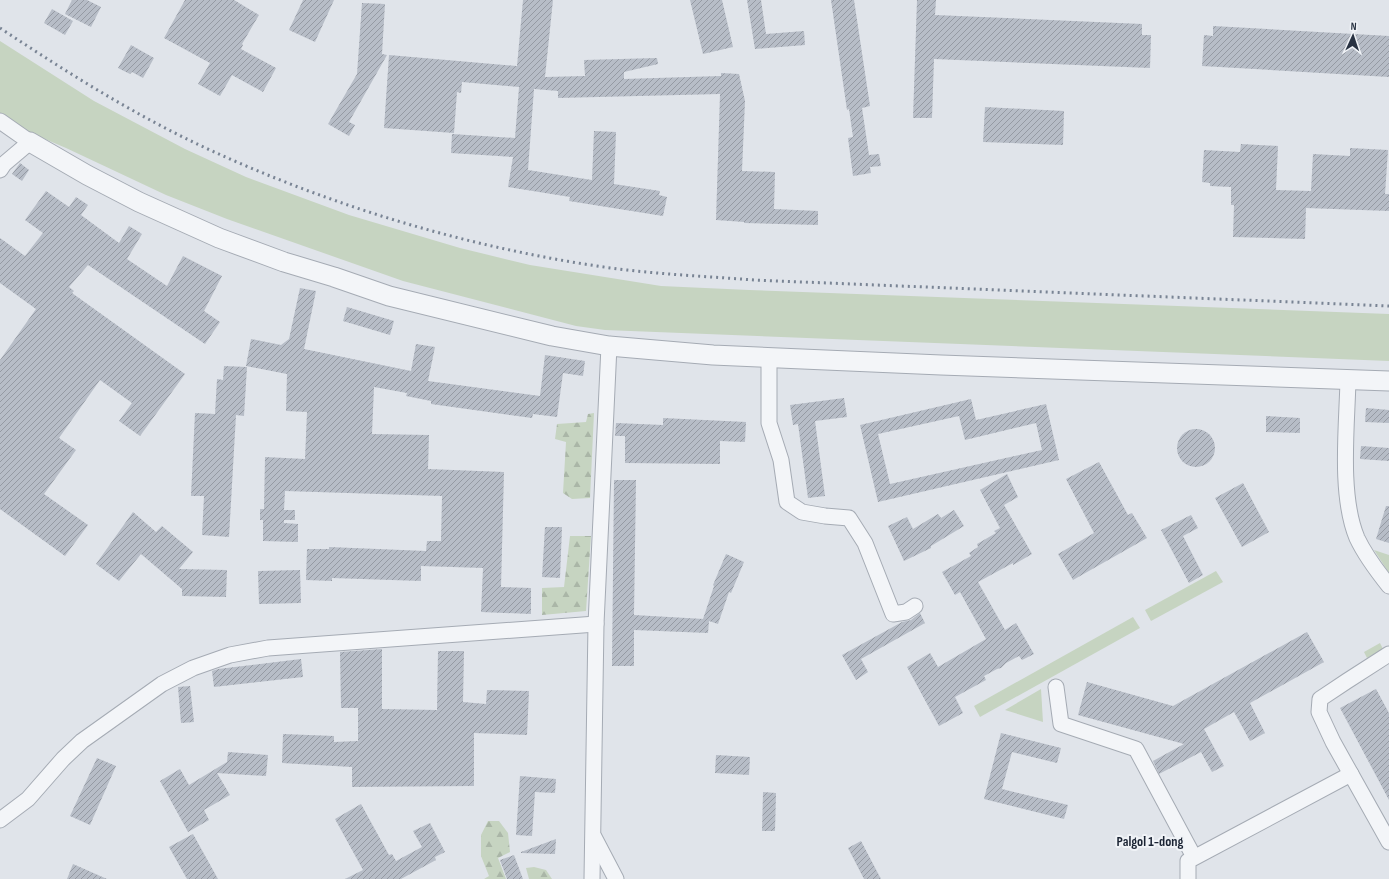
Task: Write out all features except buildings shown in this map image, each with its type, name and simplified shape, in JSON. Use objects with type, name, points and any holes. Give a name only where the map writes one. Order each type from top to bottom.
[{"type":"street","points":[[0,121],[30,142],[87,175],[139,202],[219,238],[284,262],[334,276],[389,296],[537,332],[609,346],[713,355],[941,365],[1389,381]]},
{"type":"street","points":[[0,170],[4,164],[30,142]]},
{"type":"street","points":[[592,879],[596,624],[609,346]]},
{"type":"street","points":[[769,357],[769,423],[781,460],[787,502],[802,512],[849,518],[865,543],[892,614],[906,612],[915,606]]},
{"type":"street","points":[[1348,380],[1346,462],[1348,507],[1357,538],[1375,568],[1389,586]]},
{"type":"street","points":[[0,820],[28,798],[63,759],[82,741],[162,684],[193,668],[230,655],[268,648],[596,624]]},
{"type":"street","points":[[1389,654],[1346,680],[1320,699],[1319,712],[1333,742],[1389,842]]},
{"type":"street","points":[[1056,687],[1061,724],[1136,749],[1194,857]]},
{"type":"street","points":[[1188,879],[1188,861],[1194,857],[1351,774]]},
{"type":"street","points":[[593,834],[616,879]]},
{"type":"green space","points":[[0,41],[94,101],[185,149],[246,177],[349,215],[460,248],[530,265],[661,286],[1389,314],[1389,361],[605,330],[576,326],[403,281],[227,219],[166,195],[66,148],[19,128],[0,114]]},
{"type":"green space","points":[[594,413],[590,498],[572,499],[563,493],[566,442],[555,439],[557,424],[586,422],[588,414]]},
{"type":"green space","points":[[570,536],[591,536],[586,611],[542,615],[542,588],[564,587]]},
{"type":"green space","points":[[1374,550],[1389,555],[1389,573]]},
{"type":"green space","points":[[1216,571],[1223,582],[1151,621],[1145,610]]},
{"type":"green space","points":[[1133,617],[1140,628],[980,717],[974,706]]},
{"type":"green space","points":[[1380,643],[1383,649],[1367,658],[1364,652]]},
{"type":"green space","points":[[1041,689],[1043,722],[1005,710]]},
{"type":"green space","points":[[488,821],[499,821],[508,833],[510,852],[498,858],[506,879],[484,879],[489,876],[481,856],[481,835]]},
{"type":"green space","points":[[534,867],[546,870],[552,879],[529,879],[526,868]]},
{"type":"railway","points":[[0,28],[77,77],[156,123],[210,150],[256,170],[303,189],[399,222],[547,258],[636,271],[754,280],[1389,306]]},
{"type":"district","name":"Palgol 1-dong","points":[[1150,841]]}]
